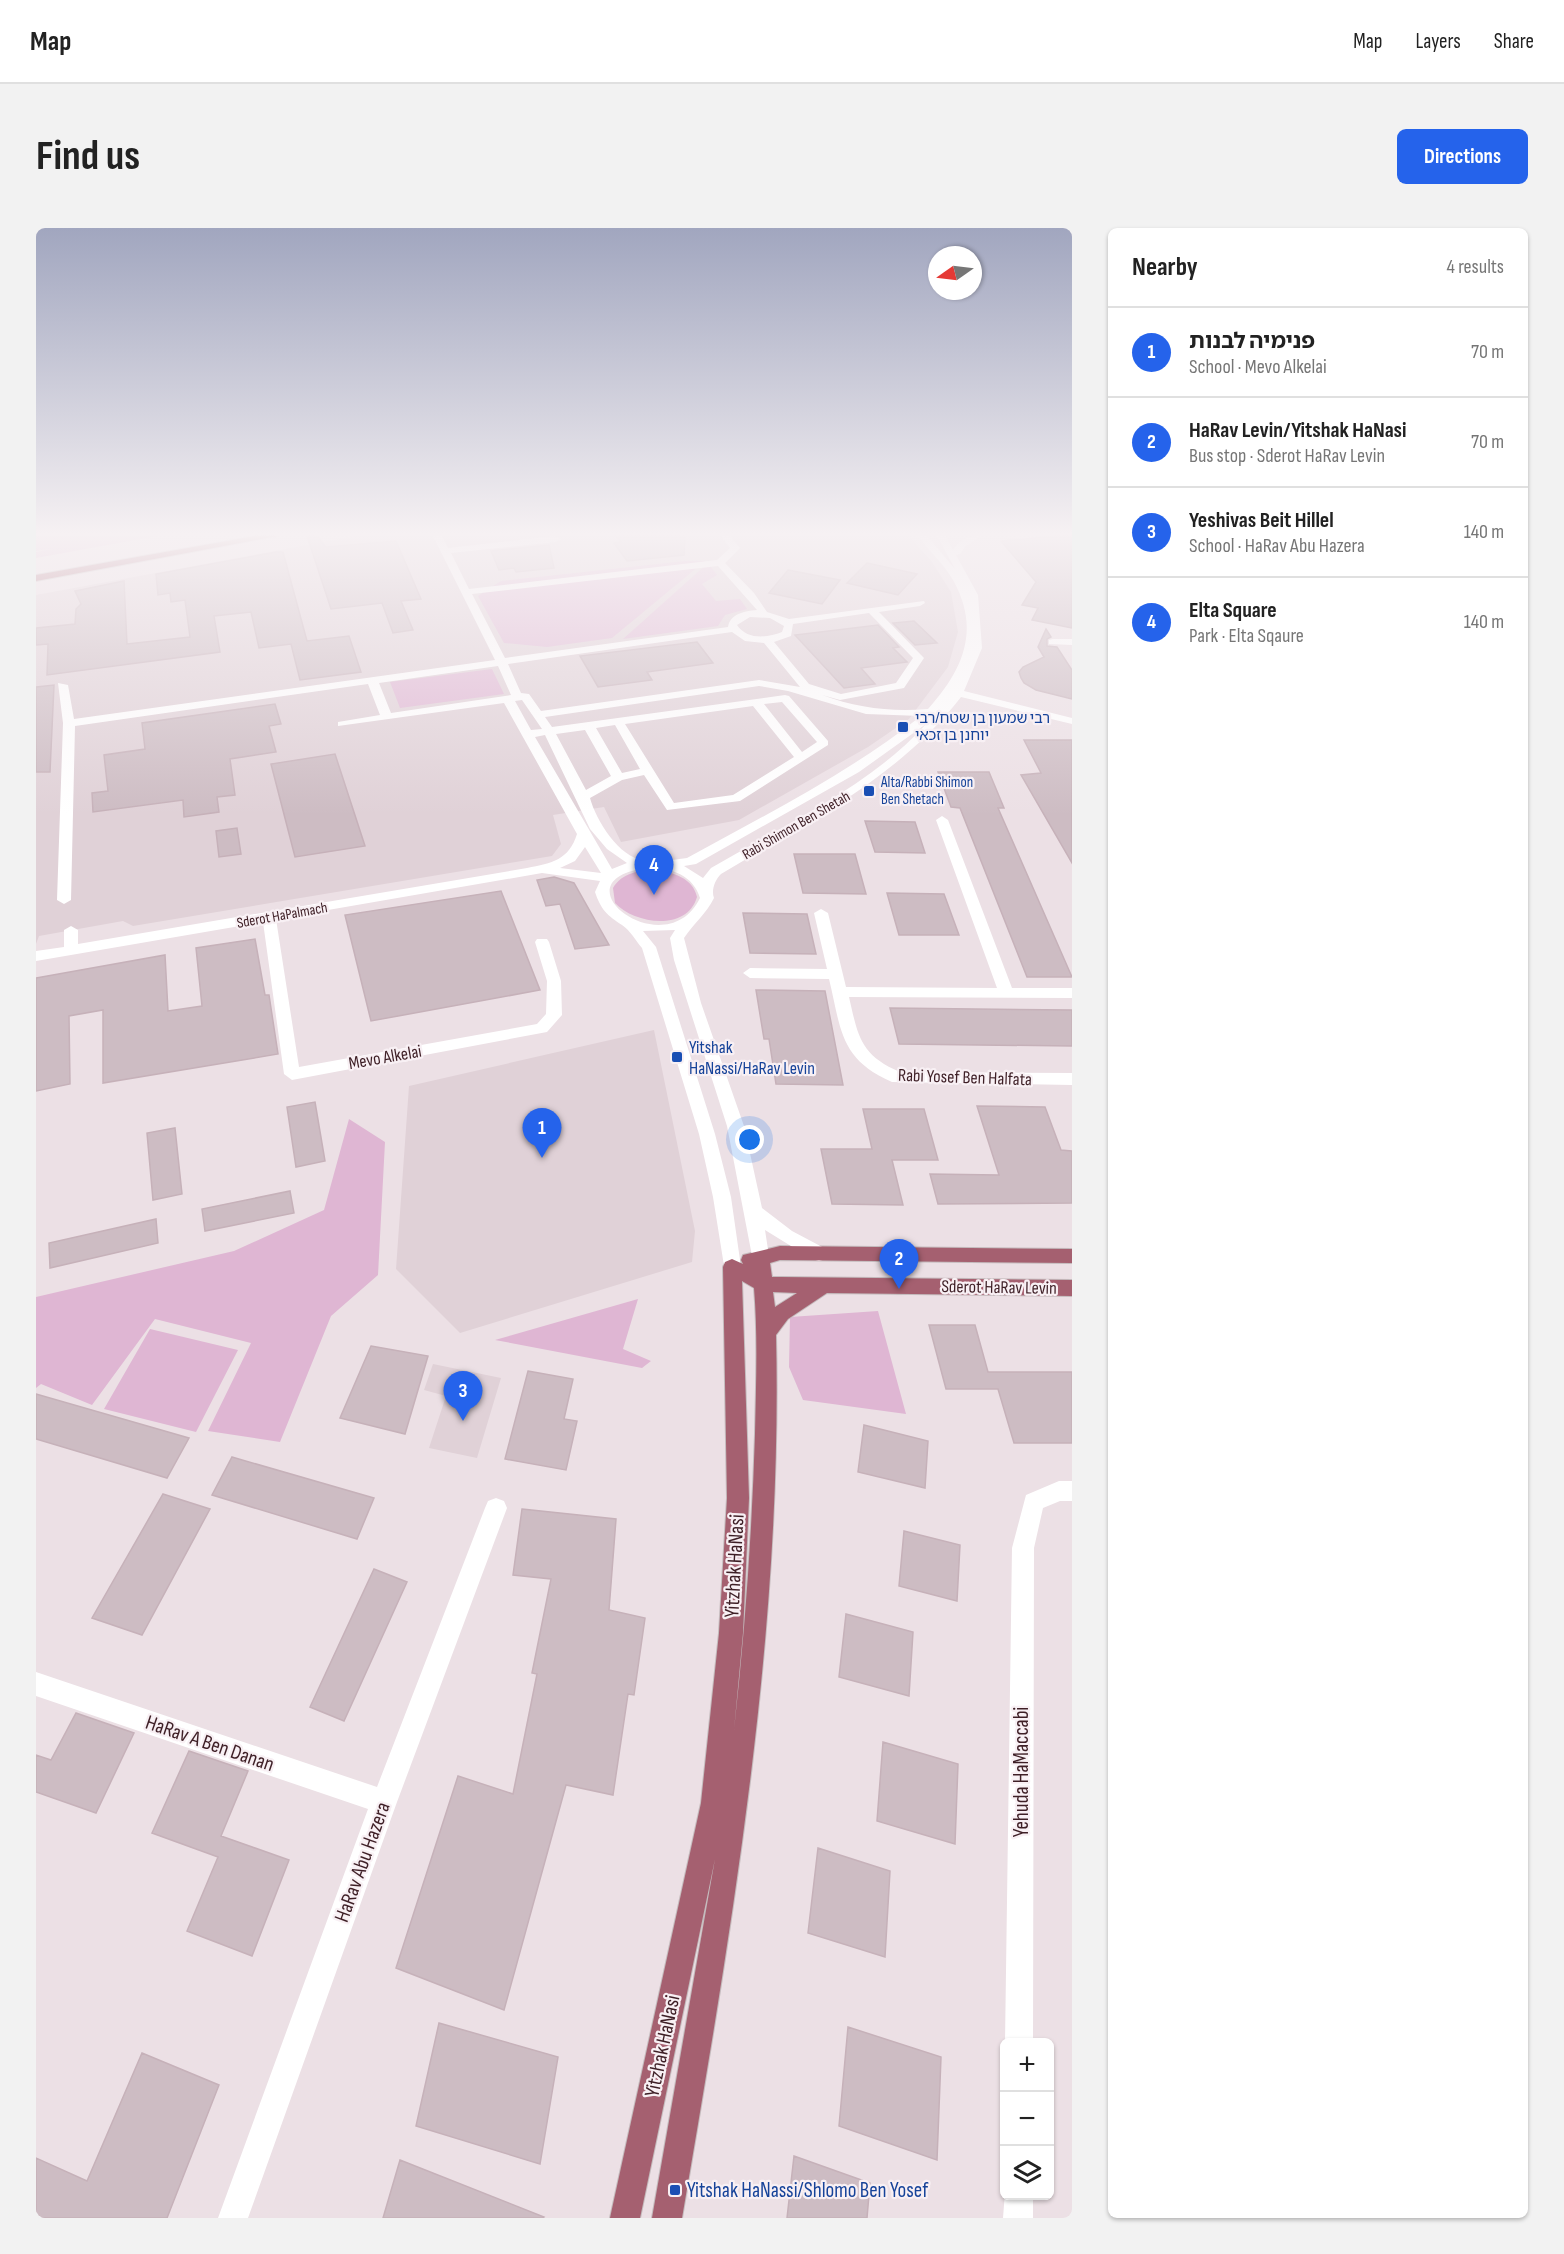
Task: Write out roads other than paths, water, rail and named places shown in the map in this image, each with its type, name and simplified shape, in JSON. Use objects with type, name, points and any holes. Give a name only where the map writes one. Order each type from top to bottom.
[{"type":"main road","name":"Sderot HaRav Levin","points":[[732,1268],[760,1256],[819,1254],[1072,1256]]},
{"type":"main road","name":"Yitzhak HaNasi","points":[[667,2218],[735,1825],[757,1638],[765,1500],[766,1333],[764,1284],[760,1256]]},
{"type":"main road","name":"Sderot HaRav Levin","points":[[732,1268],[764,1284],[1072,1288]]},
{"type":"main road","name":"Yitzhak HaNasi","points":[[625,2218],[714,1803],[731,1633],[738,1498],[732,1268]]},
{"type":"main road","points":[[766,1333],[781,1313],[823,1286]]},
{"type":"street","points":[[485,629],[502,662],[529,734],[583,834],[610,877]]},
{"type":"street","points":[[69,723],[734,629],[746,637],[766,639],[787,634],[788,629]]},
{"type":"street","points":[[766,639],[805,686],[840,697],[900,686],[919,658],[890,629]]},
{"type":"street","name":"Rabi Shimon Ben Shetah","points":[[668,866],[691,861],[848,774],[917,727],[950,693],[966,665],[974,638],[973,629]]},
{"type":"street","points":[[1053,642],[1072,642]]},
{"type":"street","points":[[372,680],[387,717]]},
{"type":"street","points":[[538,715],[759,683],[785,686],[870,711],[907,714],[932,712]]},
{"type":"street","points":[[62,685],[69,723],[64,900]]},
{"type":"street","points":[[950,693],[976,696],[1007,707],[1072,721]]},
{"type":"street","points":[[976,696],[1007,707]]},
{"type":"street","points":[[342,724],[517,698],[538,715],[549,731],[583,797],[585,807],[610,847],[621,856],[641,865]]},
{"type":"street","points":[[529,734],[618,721],[785,698],[824,743],[736,798],[671,807],[618,721]]},
{"type":"street","points":[[756,702],[801,758]]},
{"type":"street","points":[[980,711],[1007,707]]},
{"type":"street","points":[[588,726],[618,777]]},
{"type":"street","name":"Rabi Shimon Ben Shetah","points":[[706,891],[710,877],[716,871],[895,768],[937,738]]},
{"type":"street","points":[[583,797],[618,777],[648,771]]},
{"type":"street","points":[[942,820],[1006,992]]},
{"type":"street","points":[[527,873],[554,866],[573,857],[581,849],[583,834]]},
{"type":"street","points":[[641,865],[668,866],[692,875],[706,891],[707,898],[704,908],[687,922],[659,928],[629,923],[608,909],[602,892],[610,877],[621,870],[641,865]]},
{"type":"street","name":"Sderot HaPalmach","points":[[36,956],[527,873],[564,872],[610,877]]},
{"type":"street","name":"Sderot HaPalmach","points":[[527,873],[559,877],[602,892]]},
{"type":"street","name":"Rabi Yosef Ben Halfata","points":[[821,913],[839,992],[858,1054],[877,1069],[898,1078],[1072,1079]]},
{"type":"street","name":"Mevo Alkelai","points":[[269,917],[292,1074],[542,1028],[555,1015],[554,981],[542,942]]},
{"type":"street","name":"Yitzhak HaNasi","points":[[687,922],[677,938],[682,973],[730,1109],[754,1212],[760,1256]]},
{"type":"street","name":"Yitzhak HaNasi","points":[[629,923],[649,947],[707,1134],[722,1197],[732,1268]]},
{"type":"street","points":[[71,930],[71,950]]},
{"type":"street","points":[[750,973],[835,974]]},
{"type":"street","points":[[839,992],[1072,993]]},
{"type":"street","points":[[754,1212],[786,1236],[819,1254]]},
{"type":"street","name":"Yehuda HaMaccabi","points":[[1019,2038],[1023,1548],[1034,1502],[1059,1491],[1072,1491]]},
{"type":"street","name":"HaRav Abu Hazera","points":[[233,2218],[384,1802],[496,1508]]},
{"type":"street","name":"HaRav A Ben Danan","points":[[36,1684],[384,1802]]},
{"type":"street","points":[[1018,2200],[1018,2218]]},
{"type":"place","name":"רבי שמעון בן שטח/רבי יוחנן בן זכאי","points":[[903,727]]},
{"type":"place","name":"Alta/Rabbi Shimon Ben Shetach","points":[[869,791]]},
{"type":"place","name":"Elta Square","points":[[654,895]]},
{"type":"place","name":"Yitshak HaNassi/HaRav Levin","points":[[677,1057]]},
{"type":"place","name":"פנימיה לבנות","points":[[542,1158]]},
{"type":"place","name":"HaRav Levin/Yitshak HaNasi","points":[[899,1289]]},
{"type":"place","name":"Yeshivas Beit Hillel","points":[[463,1421]]},
{"type":"place","name":"Yitshak HaNassi/Shlomo Ben Yosef","points":[[675,2190]]}]
